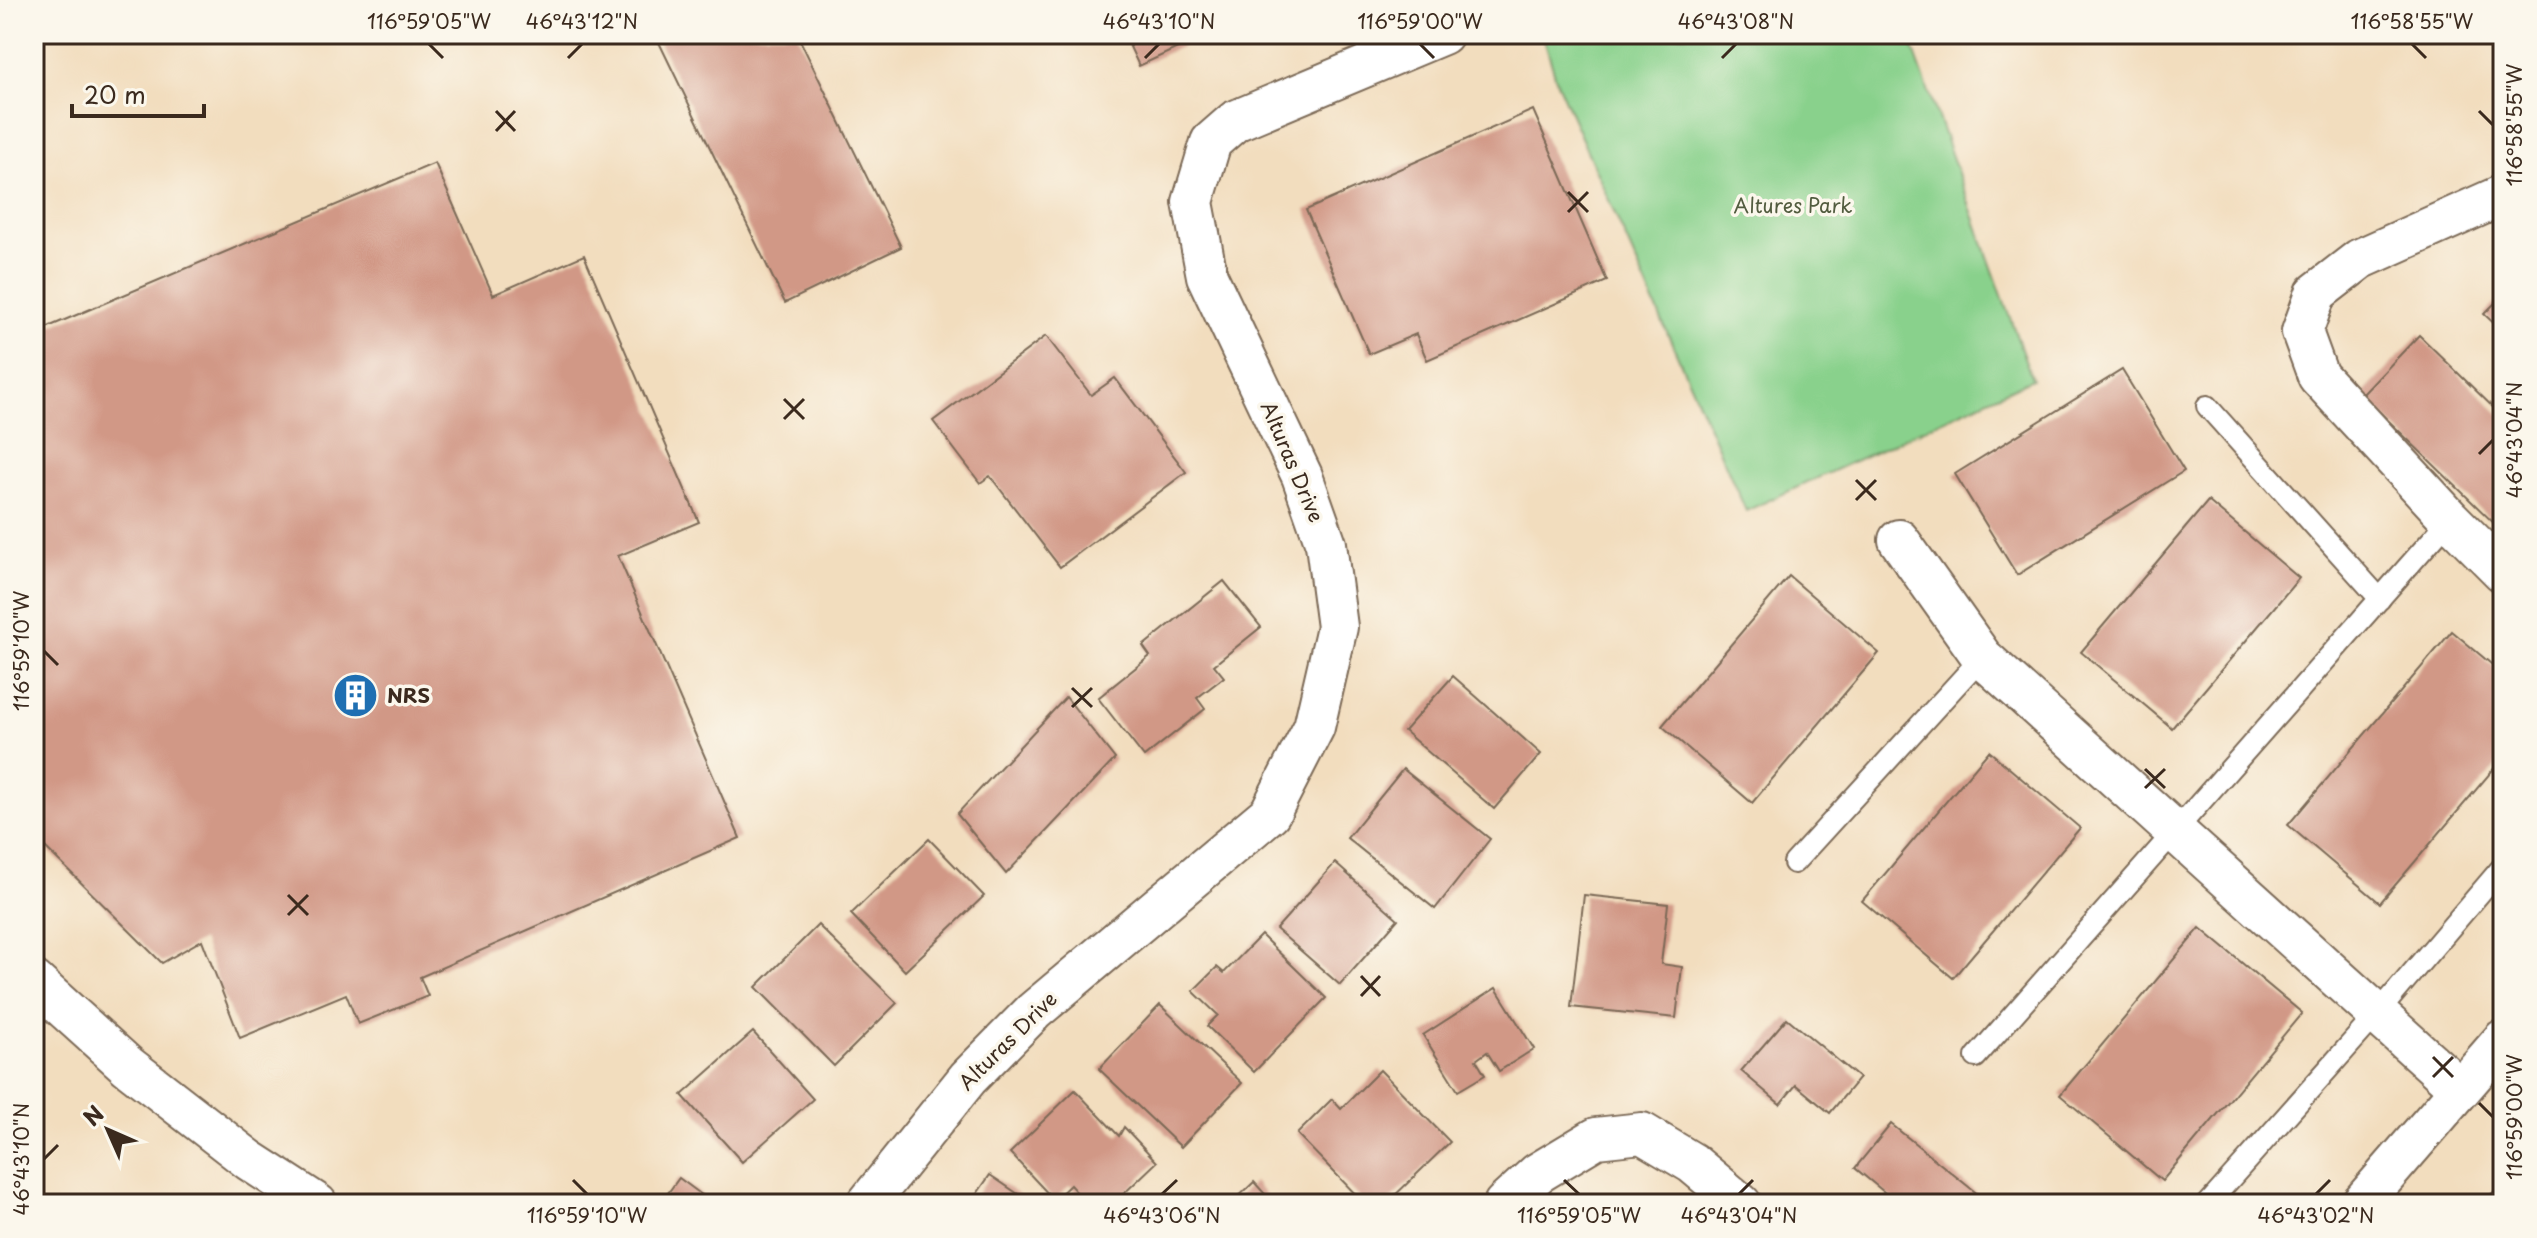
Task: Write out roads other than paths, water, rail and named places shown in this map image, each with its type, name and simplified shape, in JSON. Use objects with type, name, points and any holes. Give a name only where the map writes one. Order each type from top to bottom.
[{"type":"street","name":"Alturas Drive","points":[[867,1204],[968,1078],[1034,1011],[1270,813],[1314,727],[1337,627],[1326,544],[1302,476],[1207,276],[1193,202],[1211,142],[1235,121],[1443,34]]},
{"type":"street","points":[[2503,195],[2360,259],[2316,293],[2302,332],[2318,376],[2503,572]]},
{"type":"street","points":[[1899,540],[1982,657],[2460,1089]]},
{"type":"street","points":[[34,981],[128,1066],[249,1160],[317,1204]]},
{"type":"street","points":[[2361,1204],[2503,1040]]},
{"type":"street","points":[[1504,1204],[1538,1173],[1596,1138],[1642,1133],[1692,1163],[1741,1204]]},
{"type":"lane","points":[[2207,406],[2380,599]]},
{"type":"lane","points":[[1976,1057],[2450,519]]},
{"type":"lane","points":[[1794,863],[1982,657]]},
{"type":"lane","points":[[2208,1204],[2503,866]]},
{"type":"lane","points":[[2497,1204],[2503,1198]]},
{"type":"place","name":"NRS","points":[[356,696]]},
{"type":"park label","name":"Altures Park","points":[[1793,206]]}]
